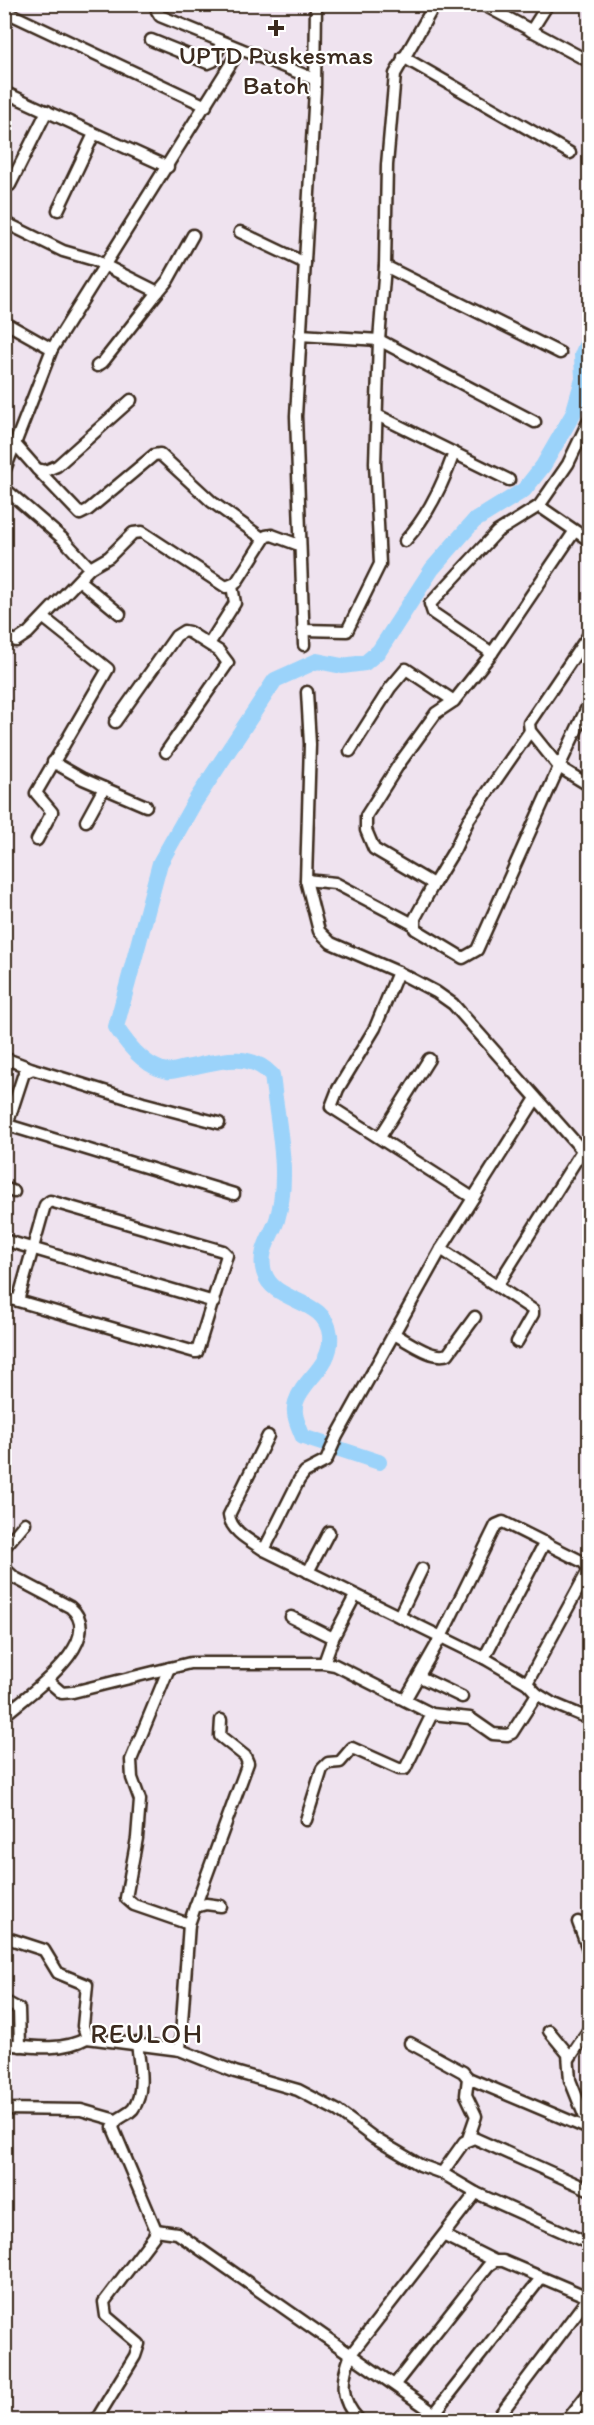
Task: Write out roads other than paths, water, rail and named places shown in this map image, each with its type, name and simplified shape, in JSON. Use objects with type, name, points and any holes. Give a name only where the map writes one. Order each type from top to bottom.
[{"type":"street","points":[[159,4],[156,11],[160,16],[314,79]]},
{"type":"street","points":[[304,645],[296,416],[316,4]]},
{"type":"street","points":[[303,630],[347,632],[380,564],[375,463],[379,340],[385,266],[387,165],[395,74],[435,4]]},
{"type":"street","points":[[482,4],[590,62]]},
{"type":"street","points":[[531,31],[548,4]]},
{"type":"street","points":[[4,11],[206,106]]},
{"type":"street","points":[[151,40],[208,63],[213,61],[222,42]]},
{"type":"street","points":[[4,472],[52,349],[240,49]]},
{"type":"street","points":[[403,57],[570,153]]},
{"type":"street","points":[[4,92],[168,167]]},
{"type":"street","points":[[10,185],[46,111]]},
{"type":"street","points":[[58,210],[94,134]]},
{"type":"street","points":[[4,222],[63,251],[85,256],[158,292]]},
{"type":"street","points":[[240,232],[305,262]]},
{"type":"street","points":[[97,366],[103,362],[168,280],[193,235]]},
{"type":"street","points":[[385,266],[560,353]]},
{"type":"street","points":[[4,322],[52,349]]},
{"type":"street","points":[[300,335],[379,340],[535,422]]},
{"type":"street","points":[[37,470],[48,470],[57,466],[131,400]]},
{"type":"street","points":[[377,415],[509,480]]},
{"type":"street","points":[[492,653],[433,613],[430,604],[497,532],[539,506],[568,464],[590,418]]},
{"type":"street","points":[[15,444],[80,514],[88,510],[154,455],[160,454],[212,502],[262,538]]},
{"type":"street","points":[[405,541],[417,527],[445,478],[454,453]]},
{"type":"street","points":[[4,488],[62,538],[90,568]]},
{"type":"street","points":[[539,506],[590,541]]},
{"type":"street","points":[[4,636],[16,641],[44,618],[90,568],[109,557],[138,531],[222,584],[232,586]]},
{"type":"street","points":[[432,887],[425,877],[374,849],[366,830],[366,816],[436,713],[454,701],[492,653],[574,532]]},
{"type":"street","points":[[209,644],[235,603],[232,586],[262,538],[269,535],[299,545]]},
{"type":"street","points":[[80,581],[120,614]]},
{"type":"street","points":[[37,840],[52,812],[36,793],[108,669],[44,618]]},
{"type":"street","points":[[115,722],[179,632],[189,632],[209,644],[226,658],[228,663],[166,752]]},
{"type":"street","points":[[590,633],[529,723],[530,731],[559,767],[590,786]]},
{"type":"street","points":[[350,751],[390,688],[406,669],[454,701]]},
{"type":"street","points":[[307,693],[310,744],[306,880],[319,931],[326,939],[398,972],[436,992],[453,1004],[472,1023],[535,1100],[586,1155]]},
{"type":"street","points":[[306,880],[335,883],[413,924],[418,933],[463,958],[474,953],[590,701]]},
{"type":"street","points":[[413,924],[469,819],[530,731]]},
{"type":"street","points":[[53,762],[146,806]]},
{"type":"street","points":[[86,821],[104,788]]},
{"type":"street","points":[[398,972],[375,1028],[331,1102],[331,1107],[473,1198]]},
{"type":"street","points":[[4,1058],[143,1103],[219,1123]]},
{"type":"street","points":[[380,1137],[429,1059]]},
{"type":"street","points":[[33,1069],[24,1073],[6,1125],[234,1194]]},
{"type":"street","points":[[264,1550],[305,1472],[323,1464],[329,1457],[334,1443],[441,1249],[535,1100]]},
{"type":"street","points":[[497,1286],[586,1155],[590,1138]]},
{"type":"street","points":[[4,1297],[18,1302],[195,1352],[201,1346],[227,1261],[225,1253],[55,1202],[46,1202],[18,1302]]},
{"type":"street","points":[[4,1240],[214,1302]]},
{"type":"street","points":[[441,1249],[534,1312],[516,1342]]},
{"type":"street","points":[[394,1334],[434,1354],[444,1356],[448,1354],[475,1317]]},
{"type":"street","points":[[268,1436],[230,1515],[230,1523],[238,1532],[264,1550],[484,1658],[527,1683],[537,1694],[590,1719]]},
{"type":"street","points":[[405,1700],[420,1677],[499,1522],[512,1525],[545,1542],[583,1562],[589,1569],[527,1683]]},
{"type":"street","points":[[4,1548],[25,1523]]},
{"type":"street","points":[[308,1572],[329,1532]]},
{"type":"street","points":[[484,1658],[545,1542]]},
{"type":"street","points":[[4,1568],[15,1578],[76,1612],[79,1622],[78,1641],[69,1658],[4,1716]]},
{"type":"street","points":[[399,1616],[422,1569]]},
{"type":"street","points":[[324,1663],[333,1638],[356,1596]]},
{"type":"street","points":[[291,1617],[333,1638]]},
{"type":"street","points":[[46,1680],[62,1693],[190,1663],[324,1663],[335,1665],[432,1714],[470,1718],[493,1734],[507,1736],[512,1733],[537,1694]]},
{"type":"street","points":[[169,1668],[131,1760],[132,1778],[140,1800],[137,1838],[126,1898],[134,1905],[189,1924]]},
{"type":"street","points":[[420,1677],[462,1697]]},
{"type":"street","points":[[306,1820],[322,1769],[328,1763],[340,1762],[352,1748],[399,1769],[405,1769],[432,1714]]},
{"type":"street","points":[[180,2050],[189,1924],[248,1763],[245,1756],[220,1736],[221,1720]]},
{"type":"street","points":[[195,1907],[206,1904],[221,1906]]},
{"type":"street","points":[[578,1922],[583,1942],[590,1955]]},
{"type":"street","points":[[4,1937],[44,1950],[58,1973],[87,1985],[83,2026],[87,2038]]},
{"type":"street","points":[[4,2001],[19,2009],[20,2046]]},
{"type":"street","points":[[569,2059],[590,2028]]},
{"type":"street","points":[[549,2031],[565,2049],[569,2059],[570,2080],[589,2129]]},
{"type":"street","points":[[4,2044],[56,2047],[76,2044],[87,2038],[137,2043],[180,2050],[235,2072],[298,2090],[338,2111],[374,2138],[420,2164],[442,2173],[476,2193],[590,2244]]},
{"type":"street","points":[[96,2421],[135,2356],[138,2344],[106,2316],[104,2302],[154,2236],[156,2230],[113,2128],[116,2120],[132,2109],[137,2102],[140,2085],[137,2043]]},
{"type":"street","points":[[410,2043],[463,2072],[468,2078],[589,2129]]},
{"type":"street","points":[[442,2173],[468,2139],[476,2116],[466,2095],[468,2078]]},
{"type":"street","points":[[4,2109],[81,2110],[116,2120]]},
{"type":"street","points":[[468,2139],[474,2139],[590,2190]]},
{"type":"street","points":[[359,2421],[347,2404],[342,2387],[343,2374],[351,2354],[445,2236],[476,2193]]},
{"type":"street","points":[[156,2230],[177,2233],[395,2384],[444,2421]]},
{"type":"street","points":[[445,2236],[495,2261],[503,2261],[589,2298],[496,2421]]},
{"type":"street","points":[[395,2384],[488,2266],[495,2261]]},
{"type":"street","points":[[423,2421],[541,2278]]},
{"type":"street","points":[[567,2421],[590,2391]]},
{"type":"waterway","points":[[379,1462],[303,1437],[296,1420],[296,1402],[327,1355],[330,1335],[326,1323],[319,1314],[278,1290],[269,1282],[264,1272],[264,1251],[277,1220],[283,1185],[282,1148],[272,1075],[263,1067],[242,1060],[221,1061],[172,1071],[159,1069],[137,1054],[116,1027],[160,863],[194,803],[275,680],[317,661],[342,666],[365,663],[379,651],[432,569],[474,521],[524,490],[543,466],[573,414],[583,379],[582,355],[590,336]]},
{"type":"place","name":"UPTD Puskesmas Batoh","points":[[276,28]]},
{"type":"district","name":"REULOH","points":[[147,2033]]}]
